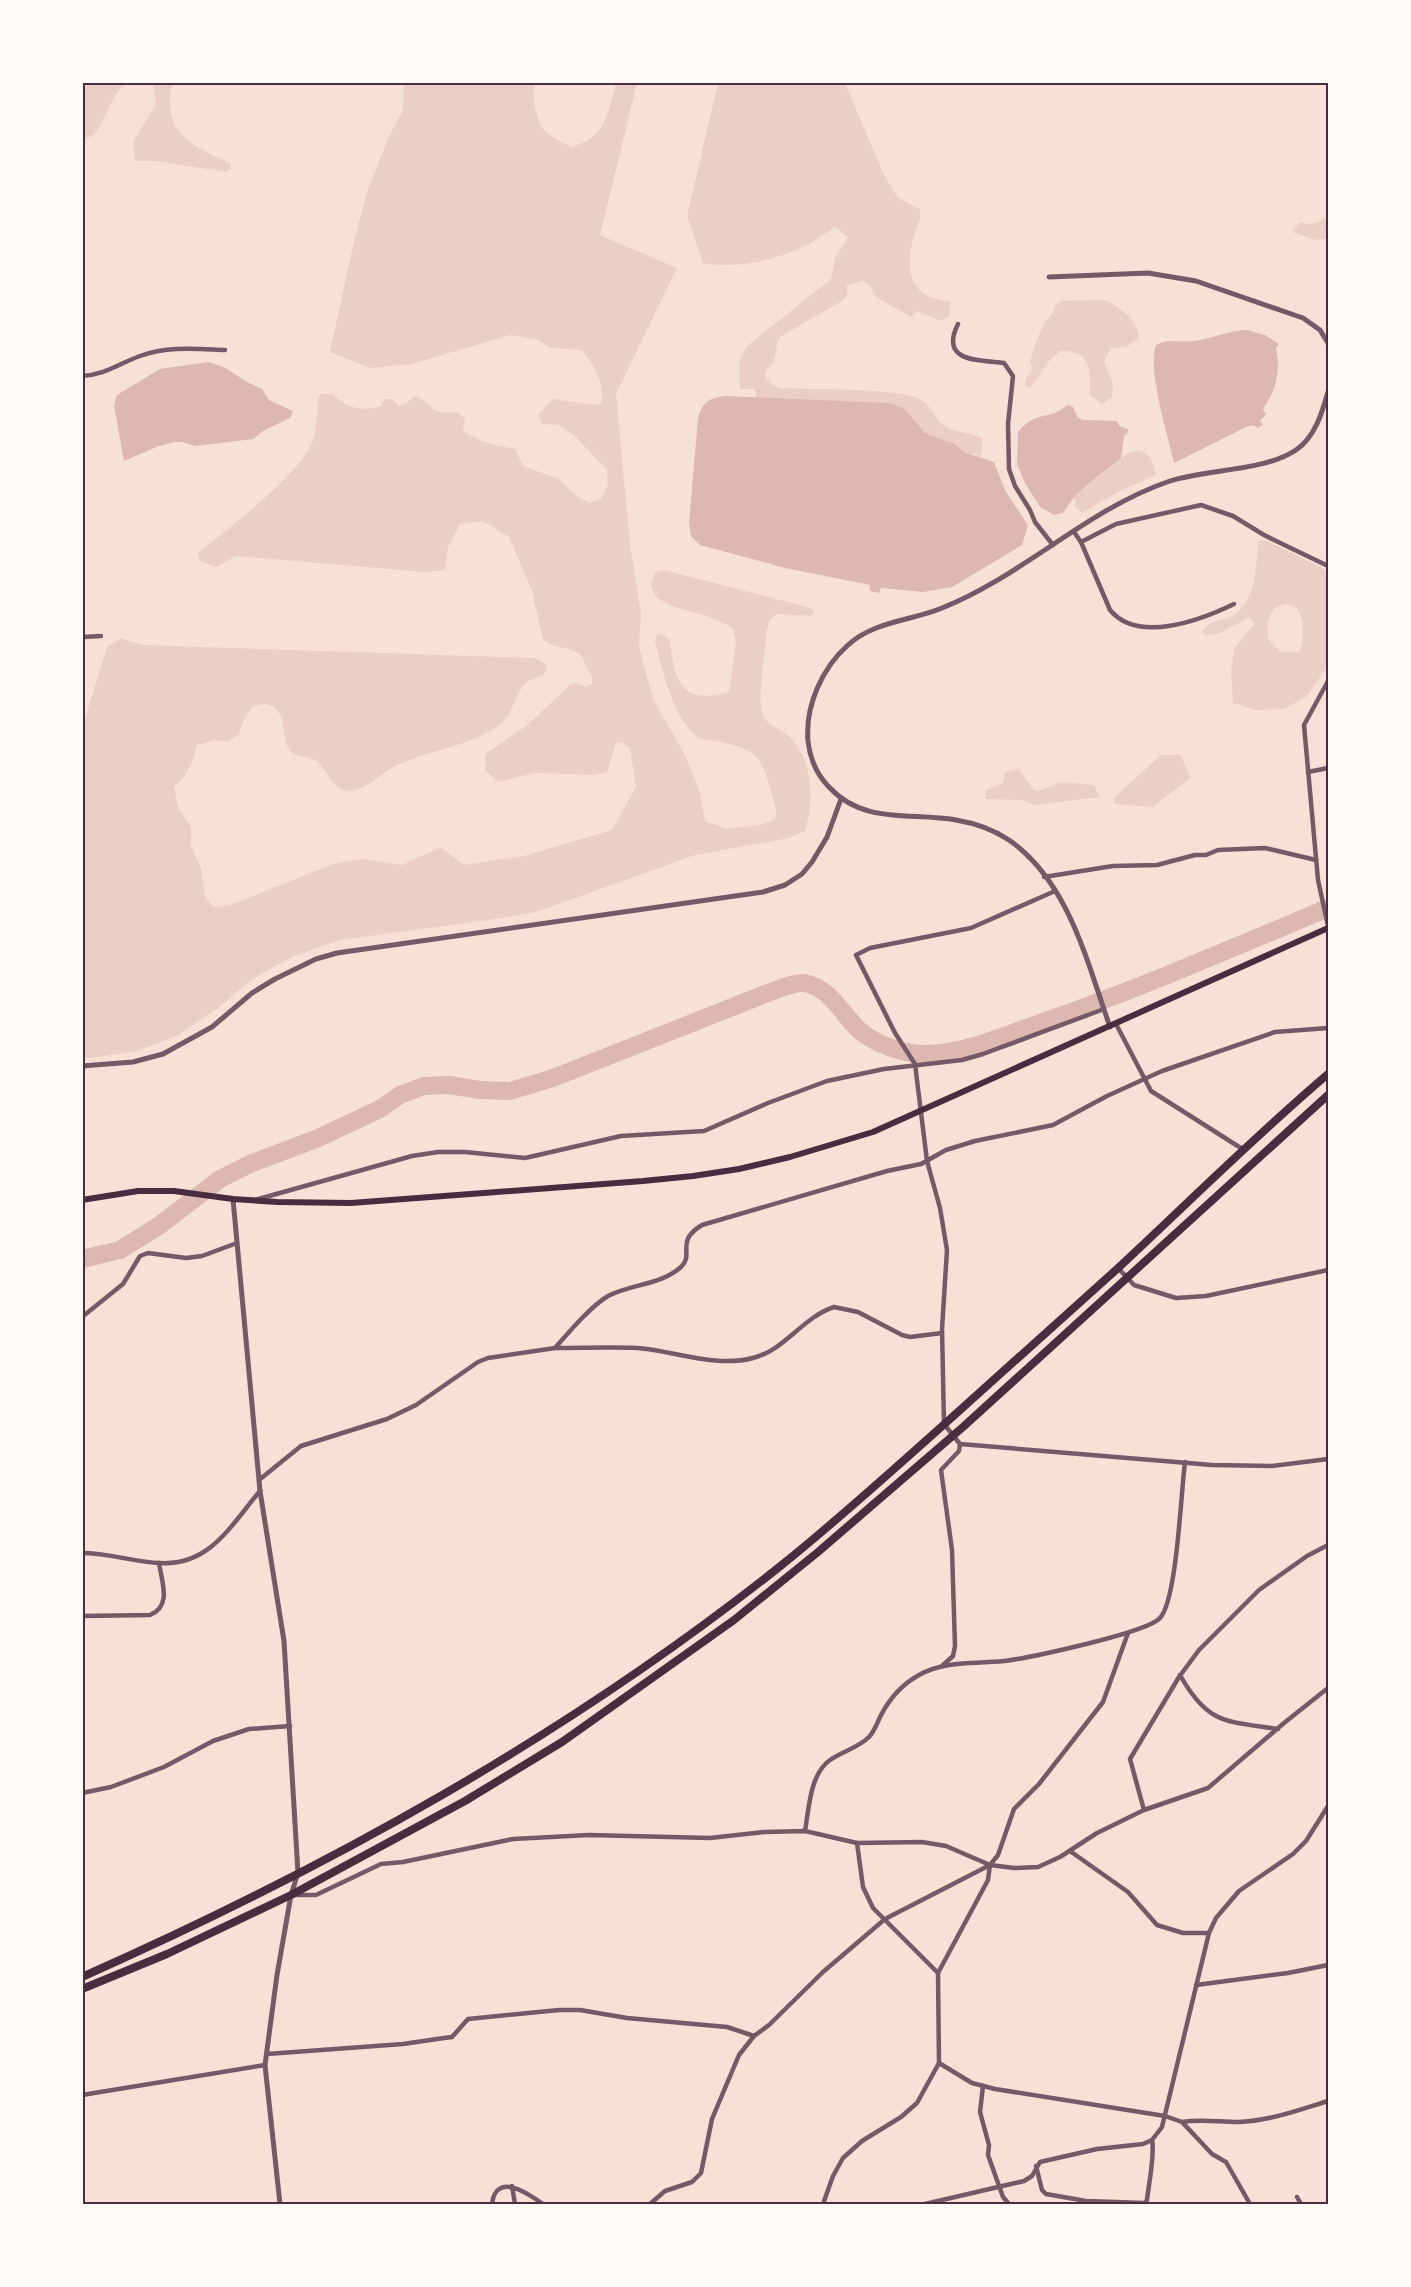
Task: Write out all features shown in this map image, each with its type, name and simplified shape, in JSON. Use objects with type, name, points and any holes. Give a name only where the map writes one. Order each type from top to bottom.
[{"type":"highway","points":[[82,1977],[173,1936],[372,1836],[468,1782],[642,1669],[714,1617],[781,1565],[944,1424],[1329,1074]]},
{"type":"highway","points":[[82,1989],[166,1954],[291,1895],[465,1801],[562,1742],[734,1620],[818,1552],[952,1435],[1329,1095]]},
{"type":"main road","points":[[82,1200],[138,1191],[187,1193],[252,1201],[351,1203],[693,1176],[739,1169],[837,1144],[873,1132],[1329,927]]},
{"type":"street","points":[[1049,277],[1148,273],[1196,280],[1303,318],[1320,330],[1329,343]]},
{"type":"street","points":[[958,324],[953,339],[953,347],[957,354],[969,359],[1004,363],[1013,376],[1008,424],[1009,469],[1015,486],[1035,522],[1053,545]]},
{"type":"street","points":[[82,376],[107,372],[139,356],[171,348],[225,350]]},
{"type":"street","points":[[1244,1150],[1151,1091],[1104,1008],[1070,917],[1055,891],[1023,852],[1007,839],[971,823],[953,819],[874,814],[860,810],[841,799],[823,781],[811,756],[808,743],[809,714],[813,700],[833,660],[861,634],[941,609],[969,597],[1074,532],[1132,499],[1169,482],[1203,473],[1277,461],[1307,441],[1318,423],[1329,392]]},
{"type":"street","points":[[1081,543],[1116,524],[1201,505],[1233,516],[1263,535],[1329,566]]},
{"type":"street","points":[[1074,532],[1110,610],[1114,616],[1129,625],[1149,628],[1170,625],[1219,611],[1234,604]]},
{"type":"street","points":[[82,637],[101,636]]},
{"type":"street","points":[[1329,681],[1304,725],[1316,860],[1329,927]]},
{"type":"street","points":[[1308,772],[1329,768]]},
{"type":"street","points":[[82,1066],[133,1062],[163,1054],[212,1027],[252,993],[275,979],[315,959],[337,953],[706,902],[775,889],[802,874],[812,862],[827,837],[841,799]]},
{"type":"street","points":[[1044,877],[1113,866],[1157,865],[1196,855],[1206,855],[1218,850],[1265,848],[1316,860]]},
{"type":"street","points":[[1055,891],[971,928],[870,948],[856,955],[895,1033],[915,1065],[927,1161],[940,1208],[947,1250],[942,1334],[944,1424],[960,1444],[1212,1465],[1272,1466],[1329,1459]]},
{"type":"street","points":[[252,1201],[421,1154],[465,1152],[525,1158],[621,1136],[704,1131],[826,1081],[855,1074],[962,1060],[1104,1008]]},
{"type":"street","points":[[555,1348],[566,1335],[610,1296],[649,1283],[681,1266],[686,1260],[687,1238],[691,1232],[702,1225],[887,1171],[921,1164],[946,1150],[975,1141],[1053,1125],[1107,1096],[1162,1071],[1275,1032],[1329,1028]]},
{"type":"street","points":[[233,1199],[260,1491],[284,1641],[298,1873],[291,1895],[277,1975],[265,2065],[280,2205]]},
{"type":"street","points":[[82,1317],[123,1284],[140,1256],[148,1253],[186,1258],[202,1256],[237,1244]]},
{"type":"street","points":[[1118,1268],[1134,1285],[1176,1298],[1206,1296],[1329,1270]]},
{"type":"street","points":[[259,1480],[301,1446],[401,1412],[416,1405],[478,1362],[495,1357],[555,1348],[639,1348],[728,1361],[753,1358],[774,1349],[809,1321],[834,1307],[858,1312],[902,1335],[942,1334]]},
{"type":"street","points":[[943,1665],[953,1656],[955,1646],[952,1550],[941,1470],[959,1451],[960,1444]]},
{"type":"street","points":[[805,1831],[812,1790],[820,1769],[830,1759],[857,1747],[871,1736],[897,1690],[920,1674],[943,1665],[1006,1661],[1128,1633],[1160,1619],[1167,1607],[1179,1532],[1185,1462]]},
{"type":"street","points":[[82,1553],[99,1553],[159,1563],[180,1563],[202,1555],[218,1541],[260,1491]]},
{"type":"street","points":[[1144,1810],[1130,1759],[1180,1675],[1198,1650],[1259,1590],[1306,1556],[1329,1545]]},
{"type":"street","points":[[82,1616],[150,1615],[159,1612],[164,1605],[164,1597],[159,1563]]},
{"type":"street","points":[[650,2205],[665,2191],[692,2182],[701,2173],[712,2119],[739,2055],[754,2036],[885,1919],[990,1864],[998,1856],[1014,1809],[1039,1784],[1103,1702],[1128,1633]]},
{"type":"street","points":[[1180,1675],[1198,1704],[1211,1714],[1225,1721],[1278,1729]]},
{"type":"street","points":[[291,1895],[315,1895],[381,1864],[404,1862],[513,1839],[589,1834],[710,1838],[765,1832],[805,1831],[857,1844],[922,1842],[946,1846],[990,1864],[1014,1868],[1038,1867],[1070,1851],[1097,1833],[1144,1810],[1208,1788],[1329,1688]]},
{"type":"street","points":[[82,1793],[111,1787],[164,1767],[213,1741],[249,1729],[290,1726]]},
{"type":"street","points":[[925,2205],[1024,2181],[1032,2176],[1040,2162],[1074,2154],[1143,2144],[1152,2140],[1162,2127],[1209,1933],[1216,1918],[1239,1891],[1293,1854],[1306,1841],[1329,1806]]},
{"type":"street","points":[[857,1844],[863,1887],[873,1908],[938,1973]]},
{"type":"street","points":[[1070,1851],[1128,1892],[1157,1925],[1183,1933],[1209,1933]]},
{"type":"street","points":[[823,2205],[833,2176],[843,2158],[862,2141],[901,2117],[917,2103],[939,2063],[938,1973],[988,1880],[990,1864]]},
{"type":"street","points":[[1196,1985],[1288,1973],[1329,1965]]},
{"type":"street","points":[[267,2054],[392,2045],[452,2037],[468,2019],[559,2010],[580,2010],[627,2018],[727,2027],[754,2036]]},
{"type":"street","points":[[939,2063],[982,2086],[1165,2116],[1182,2122],[1212,2154],[1226,2162],[1250,2205]]},
{"type":"street","points":[[82,2095],[265,2065]]},
{"type":"street","points":[[982,2086],[980,2112],[988,2145],[988,2155],[1003,2197],[1009,2205]]},
{"type":"street","points":[[1182,2122],[1261,2120],[1329,2101]]},
{"type":"street","points":[[1036,2166],[1042,2190],[1046,2194],[1086,2200],[1144,2202],[1147,2200],[1154,2150],[1152,2140]]},
{"type":"street","points":[[492,2205],[503,2187],[512,2186],[531,2195],[543,2205]]},
{"type":"street","points":[[512,2186],[515,2205]]},
{"type":"street","points":[[1297,2197],[1300,2205]]},
{"type":"shaded area","points":[[82,83],[128,83],[113,98],[96,131],[86,139],[83,139]]},
{"type":"shaded area","points":[[153,83],[173,83],[170,100],[175,125],[191,143],[230,163],[231,168],[226,172],[158,161],[135,161],[133,142],[156,104]]},
{"type":"shaded area","points":[[404,83],[535,83],[535,109],[542,128],[571,147],[583,143],[599,131],[604,123],[616,83],[637,83],[600,235],[677,268],[616,394],[630,545],[641,614],[639,646],[653,699],[685,755],[700,793],[705,821],[727,829],[760,825],[775,820],[776,816],[775,804],[763,766],[746,749],[702,739],[690,729],[675,706],[655,641],[657,635],[661,633],[670,641],[678,679],[683,687],[700,695],[713,695],[729,692],[736,643],[733,629],[714,619],[666,603],[657,597],[651,586],[655,572],[664,570],[811,608],[814,611],[812,616],[777,614],[771,619],[767,629],[761,688],[763,716],[767,722],[785,733],[794,742],[806,765],[810,805],[805,831],[789,838],[695,855],[536,912],[340,940],[294,956],[252,979],[218,1008],[177,1036],[137,1051],[83,1059],[83,725],[107,647],[121,638],[142,645],[535,658],[544,663],[547,668],[544,674],[526,683],[504,721],[487,733],[405,762],[360,789],[342,790],[333,783],[315,760],[293,754],[286,744],[282,717],[273,706],[265,704],[253,706],[239,734],[228,742],[215,740],[197,745],[189,768],[174,787],[178,807],[191,827],[191,846],[201,868],[205,897],[214,907],[230,905],[333,864],[362,859],[402,865],[441,847],[464,865],[524,856],[612,830],[636,787],[630,748],[622,742],[616,743],[607,772],[594,775],[535,773],[498,782],[485,770],[485,754],[526,726],[570,685],[576,683],[586,687],[592,684],[592,681],[583,658],[578,653],[552,645],[543,639],[532,591],[509,537],[483,521],[460,524],[448,547],[445,570],[424,572],[236,556],[216,567],[200,561],[198,553],[279,485],[306,454],[315,435],[320,394],[333,394],[343,403],[362,409],[381,406],[384,399],[392,399],[399,406],[415,396],[437,411],[457,412],[465,419],[463,430],[488,443],[515,449],[523,466],[559,479],[573,493],[589,503],[601,499],[608,485],[607,470],[574,435],[558,425],[542,424],[539,414],[553,399],[595,405],[602,403],[598,375],[582,350],[551,348],[538,340],[511,335],[411,364],[370,368],[330,352],[367,192],[389,136],[403,111]]},
{"type":"shaded area","points":[[718,83],[845,83],[884,175],[898,198],[920,209],[920,219],[910,258],[913,281],[926,295],[950,302],[949,316],[941,321],[917,311],[911,317],[876,297],[870,286],[863,281],[847,285],[847,296],[842,301],[780,337],[774,360],[765,377],[774,386],[781,388],[877,391],[913,397],[923,401],[944,426],[983,438],[981,456],[964,452],[955,444],[925,433],[904,408],[897,405],[756,398],[755,389],[740,389],[739,362],[747,346],[831,279],[835,258],[848,237],[835,227],[803,247],[767,260],[728,265],[703,263],[687,216]]},
{"type":"shaded area","points":[[1328,215],[1328,238],[1315,240],[1292,232],[1300,222],[1315,223]]},
{"type":"shaded area","points":[[1104,300],[1127,314],[1138,331],[1139,338],[1128,346],[1110,349],[1104,362],[1113,384],[1112,397],[1102,404],[1090,395],[1087,363],[1078,354],[1070,352],[1060,351],[1049,361],[1032,386],[1026,387],[1025,380],[1033,368],[1030,363],[1035,344],[1055,306],[1061,301]]},
{"type":"shaded area","points":[[1247,330],[1265,335],[1279,344],[1276,348],[1278,365],[1276,380],[1263,409],[1266,414],[1260,421],[1263,425],[1258,428],[1253,425],[1244,428],[1174,463],[1156,386],[1154,356],[1156,345],[1170,341],[1194,341]]},
{"type":"shaded area","points":[[208,362],[224,367],[262,389],[269,400],[293,411],[290,418],[263,431],[253,439],[196,446],[174,442],[124,461],[114,405],[117,395],[160,369]]},
{"type":"shaded area","points":[[725,396],[888,403],[904,408],[925,433],[955,444],[964,452],[994,462],[1006,492],[1028,525],[1022,545],[952,587],[923,592],[881,588],[879,593],[870,591],[870,585],[785,568],[700,545],[691,536],[689,523],[698,418],[707,402]]},
{"type":"shaded area","points":[[1068,405],[1073,407],[1078,418],[1117,421],[1119,426],[1128,429],[1128,432],[1124,436],[1121,458],[1074,497],[1063,513],[1054,515],[1040,507],[1025,483],[1017,464],[1018,432],[1031,421],[1055,413]]},
{"type":"shaded area","points":[[1139,450],[1151,460],[1156,475],[1120,491],[1082,513],[1076,508],[1074,497],[1122,457]]},
{"type":"shaded area","points":[[1266,540],[1328,571],[1328,666],[1306,697],[1284,709],[1255,710],[1233,703],[1231,673],[1234,649],[1254,624],[1250,617],[1218,634],[1205,635],[1202,632],[1212,623],[1230,617],[1239,611],[1245,603],[1253,583],[1258,541]],"holes":[[[1286,604],[1297,608],[1302,619],[1303,630],[1299,652],[1280,652],[1268,639],[1267,627],[1270,615],[1276,607]]]},
{"type":"shaded area","points":[[1161,755],[1181,755],[1190,778],[1153,807],[1115,804],[1114,798]]},
{"type":"shaded area","points":[[1019,769],[1034,790],[1039,791],[1060,782],[1094,785],[1100,797],[1034,805],[1022,800],[985,799],[986,790],[1003,783],[1005,772]]},
{"type":"waterway","points":[[82,1259],[120,1250],[160,1225],[220,1179],[252,1163],[316,1139],[380,1109],[400,1095],[424,1086],[449,1085],[480,1090],[510,1091],[553,1078],[783,987],[802,983],[822,990],[859,1030],[880,1043],[897,1050],[922,1054],[952,1051],[997,1039],[1113,996],[1328,908]]}]
